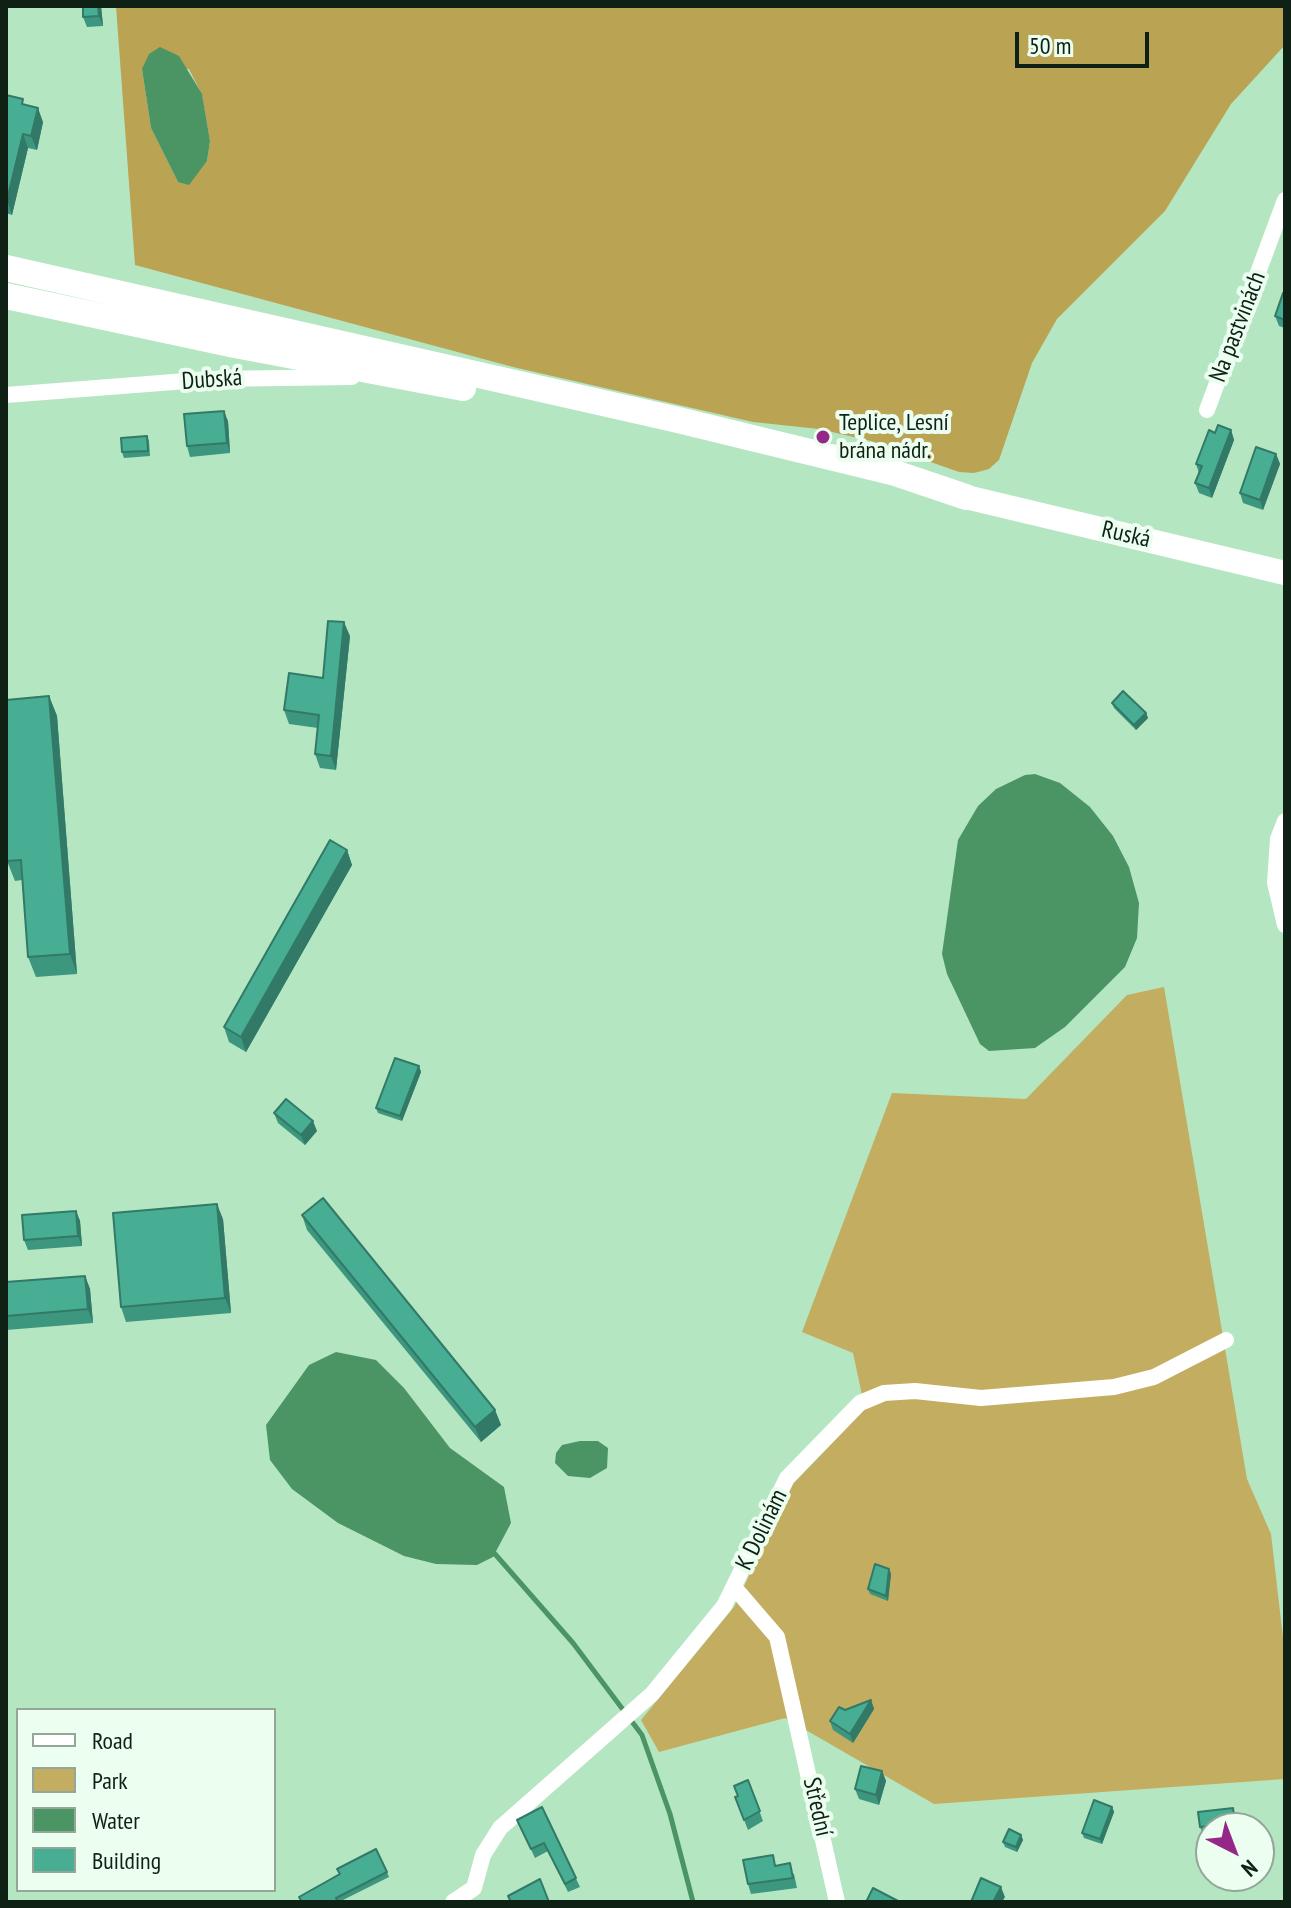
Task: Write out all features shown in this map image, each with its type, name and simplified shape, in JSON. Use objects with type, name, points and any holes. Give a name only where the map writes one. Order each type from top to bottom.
[{"type":"highway","points":[[6,268],[674,419],[892,472],[966,497]]},
{"type":"highway","points":[[6,296],[657,426],[881,481],[966,497]]},
{"type":"main road","name":"Ruská","points":[[966,497],[1285,573]]},
{"type":"street","name":"Na pastvinách","points":[[1207,410],[1285,200]]},
{"type":"street","name":"Dubská","points":[[6,395],[266,376],[419,380]]},
{"type":"street","points":[[1285,821],[1278,839],[1275,883],[1285,925]]},
{"type":"street","name":"K Dolinám","points":[[453,1902],[478,1895],[483,1855],[500,1828],[652,1694],[724,1606],[787,1478],[860,1403],[884,1393],[915,1391],[981,1398],[1114,1387],[1154,1377],[1226,1340]]},
{"type":"street","name":"Střední","points":[[734,1587],[777,1637],[837,1902]]},
{"type":"green space","points":[[1164,987],[1247,1479],[1271,1534],[1285,1655],[1285,1779],[934,1804],[785,1718],[659,1752],[641,1720],[734,1607],[793,1484],[865,1409],[853,1353],[802,1332],[892,1093],[1026,1099],[1127,995]]},
{"type":"shaded area","points":[[116,6],[1285,6],[1285,45],[1231,104],[1165,211],[1057,319],[1032,363],[999,460],[989,469],[974,473],[959,472],[871,441],[819,429],[753,422],[513,367],[135,265]],"holes":[[[142,69],[189,69],[202,95],[210,141],[207,161],[178,182],[151,128]]]},
{"type":"water","points":[[160,47],[179,56],[202,94],[210,141],[207,161],[189,185],[178,182],[151,128],[142,69],[149,54]]},
{"type":"water","points":[[1035,774],[1060,783],[1090,807],[1113,836],[1129,867],[1139,903],[1137,938],[1125,967],[1065,1027],[1035,1048],[989,1051],[980,1044],[947,974],[942,954],[958,840],[978,806],[996,789],[1025,775]]},
{"type":"water","points":[[336,1352],[376,1360],[404,1388],[450,1448],[504,1487],[511,1523],[493,1557],[477,1565],[436,1564],[404,1556],[338,1523],[292,1489],[270,1460],[266,1425],[309,1365]]},
{"type":"water","points":[[598,1441],[608,1448],[607,1468],[590,1478],[568,1476],[555,1463],[556,1453],[562,1445]]},
{"type":"building","points":[[83,6],[98,6],[99,16],[83,17]]},
{"type":"building","points":[[6,95],[23,99],[22,104],[38,108],[31,136],[23,134],[7,200]]},
{"type":"building","points":[[1285,294],[1285,320],[1275,316]]},
{"type":"building","points":[[224,411],[227,443],[187,446],[184,414]]},
{"type":"building","points":[[1218,425],[1231,430],[1209,488],[1195,483],[1202,466],[1196,464],[1209,430],[1215,433]]},
{"type":"building","points":[[147,436],[148,451],[122,452],[121,438]]},
{"type":"building","points":[[1256,447],[1276,454],[1260,500],[1240,493]]},
{"type":"building","points":[[328,621],[344,622],[331,756],[315,754],[319,715],[284,710],[289,673],[323,678]]},
{"type":"building","points":[[1123,691],[1146,713],[1134,725],[1112,703]]},
{"type":"building","points":[[49,696],[70,954],[28,957],[21,860],[7,861],[6,700]]},
{"type":"building","points":[[330,840],[347,850],[241,1037],[224,1027]]},
{"type":"building","points":[[395,1058],[419,1066],[400,1116],[376,1108]]},
{"type":"building","points":[[286,1099],[313,1121],[301,1135],[274,1113]]},
{"type":"building","points":[[323,1198],[495,1410],[475,1427],[302,1215]]},
{"type":"building","points":[[217,1204],[225,1298],[121,1307],[113,1213]]},
{"type":"building","points":[[76,1211],[78,1236],[24,1240],[22,1215]]},
{"type":"building","points":[[85,1276],[88,1309],[6,1316],[6,1282]]},
{"type":"building","points":[[875,1564],[889,1569],[886,1596],[868,1589]]},
{"type":"building","points":[[871,1700],[850,1734],[830,1721],[839,1707],[845,1710]]},
{"type":"building","points":[[861,1766],[882,1771],[876,1795],[855,1789]]},
{"type":"building","points":[[748,1780],[760,1811],[744,1820],[734,1786]]},
{"type":"building","points":[[1094,1800],[1112,1807],[1100,1839],[1082,1833]]},
{"type":"building","points":[[542,1807],[576,1878],[565,1884],[544,1843],[531,1849],[517,1820]]},
{"type":"building","points":[[1233,1808],[1234,1812],[1198,1812]]},
{"type":"building","points":[[1009,1829],[1021,1835],[1016,1847],[1003,1842]]},
{"type":"building","points":[[376,1849],[387,1872],[336,1898],[338,1902],[302,1902],[299,1897],[340,1874],[337,1869]]},
{"type":"building","points":[[773,1855],[775,1866],[790,1863],[793,1878],[748,1884],[743,1860]]},
{"type":"building","points":[[981,1878],[1001,1887],[993,1902],[971,1902]]},
{"type":"building","points":[[540,1879],[549,1902],[511,1902],[508,1896]]},
{"type":"building","points":[[873,1888],[900,1902],[866,1902]]},
{"type":"waterway","points":[[495,1554],[573,1643],[642,1735],[670,1814],[693,1902]]},
{"type":"place","name":"Teplice, Lesní brána nádr.","points":[[823,437]]}]
